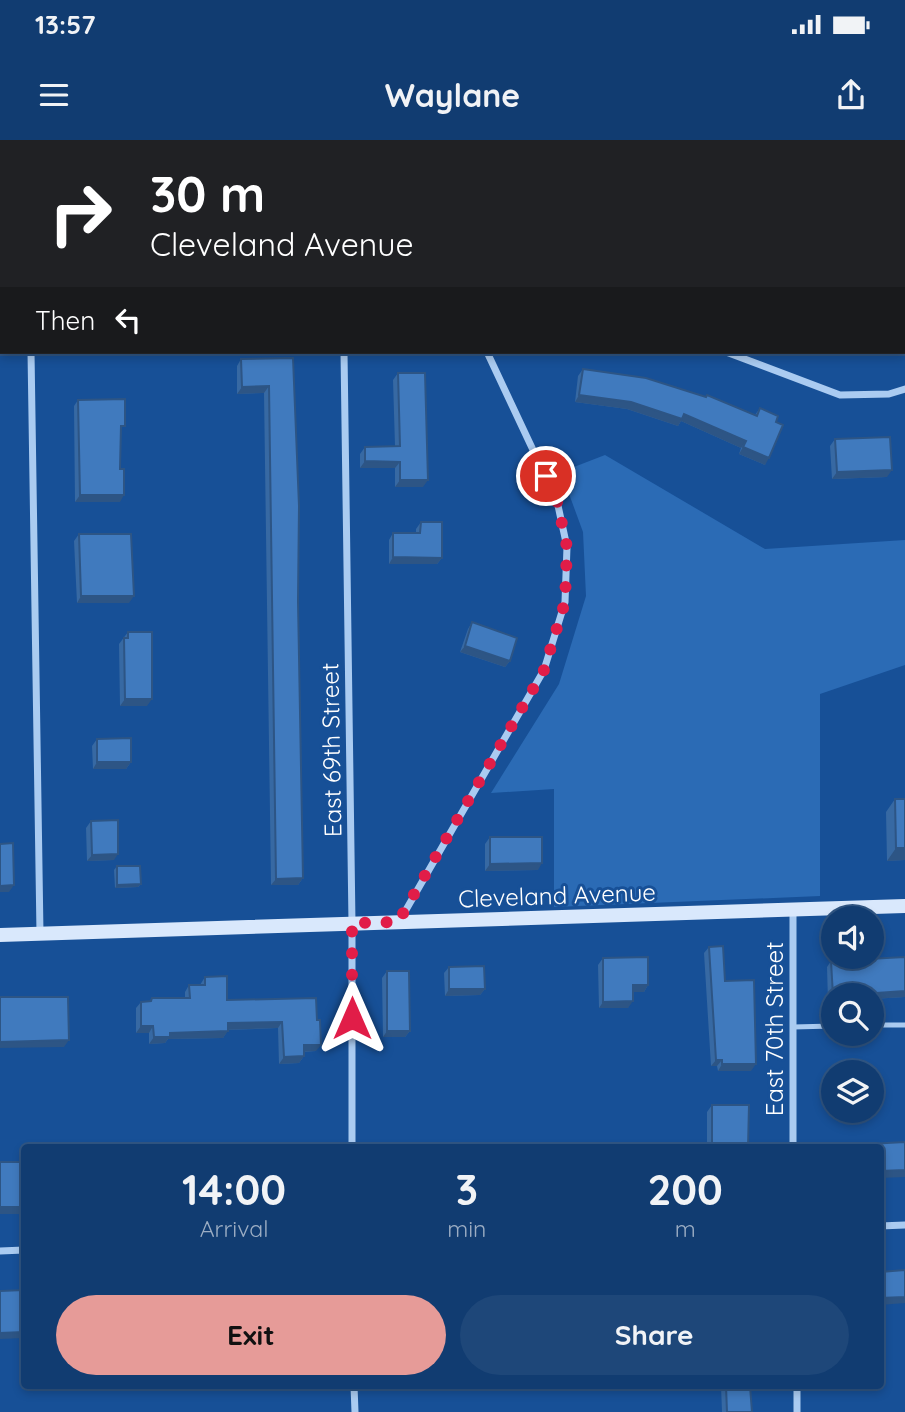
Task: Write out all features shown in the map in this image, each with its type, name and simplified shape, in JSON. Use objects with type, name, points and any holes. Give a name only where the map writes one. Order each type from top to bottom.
[{"type":"main road","name":"Cleveland Avenue","points":[[0,935],[905,906]]},
{"type":"street","points":[[31,354],[40,934]]},
{"type":"street","name":"East 69th Street","points":[[344,354],[352,923],[352,1144]]},
{"type":"street","points":[[398,922],[544,670],[565,602],[567,547],[557,501],[488,354]]},
{"type":"street","points":[[731,354],[840,395],[889,394],[905,389]]},
{"type":"street","name":"East 70th Street","points":[[793,911],[793,1144]]},
{"type":"street","points":[[884,1226],[905,1225]]},
{"type":"street","points":[[0,1251],[21,1250]]},
{"type":"street","points":[[354,1389],[355,1412]]},
{"type":"street","points":[[797,1389],[797,1412]]},
{"type":"lane","points":[[884,1026],[905,1025]]},
{"type":"lane","points":[[793,1027],[821,1026]]},
{"type":"shaded area","points":[[605,455],[765,549],[905,540],[905,665],[820,694],[820,896],[554,907],[554,789],[491,793],[559,684],[586,596],[583,532],[561,472]]},
{"type":"building","points":[[293,358],[299,506],[303,878],[276,879],[269,386],[242,387],[241,359]]},
{"type":"building","points":[[583,369],[646,378],[706,397],[707,395],[757,416],[760,408],[778,416],[776,422],[783,425],[769,458],[743,447],[746,441],[684,414],[682,419],[631,402],[579,395]]},
{"type":"building","points":[[398,373],[425,373],[428,480],[400,480],[400,462],[365,461],[365,447],[400,446]]},
{"type":"building","points":[[125,399],[120,469],[124,469],[124,495],[80,495],[78,400]]},
{"type":"building","points":[[890,437],[892,470],[837,472],[835,439]]},
{"type":"building","points":[[421,522],[442,522],[442,558],[393,557],[393,533],[420,533]]},
{"type":"building","points":[[79,534],[131,534],[134,596],[81,596]]},
{"type":"building","points":[[472,622],[517,638],[510,661],[465,646]]},
{"type":"building","points":[[128,632],[152,632],[152,699],[125,699],[124,638],[128,638]]},
{"type":"building","points":[[131,738],[131,762],[97,762],[97,739]]},
{"type":"building","points":[[895,799],[905,799],[905,848],[896,848]]},
{"type":"building","points":[[118,820],[118,854],[92,855],[91,821]]},
{"type":"building","points":[[490,837],[542,837],[542,863],[490,864]]},
{"type":"building","points":[[13,843],[14,885],[0,886],[0,844]]},
{"type":"building","points":[[117,866],[140,866],[141,884],[117,885]]},
{"type":"building","points":[[723,946],[725,981],[754,980],[756,1064],[722,1064],[722,1060],[716,1060],[709,947]]},
{"type":"building","points":[[648,957],[648,985],[633,985],[633,1001],[603,1002],[603,958]]},
{"type":"building","points":[[905,957],[905,991],[884,992],[884,983],[832,983],[831,969],[884,969],[884,958]]},
{"type":"building","points":[[484,966],[485,989],[449,989],[449,967]]},
{"type":"building","points":[[387,971],[409,971],[410,1031],[387,1031]]},
{"type":"building","points":[[227,976],[227,1000],[316,998],[321,1045],[304,1045],[304,1056],[284,1057],[282,1022],[228,1023],[228,1031],[170,1033],[170,1037],[154,1037],[153,1026],[141,1026],[141,1002],[151,1001],[152,998],[190,998],[189,985],[205,985],[205,977]]},
{"type":"building","points":[[0,997],[68,997],[69,1040],[0,1042]]},
{"type":"building","points":[[712,1105],[749,1105],[748,1144],[712,1144]]},
{"type":"building","points":[[905,1142],[905,1170],[884,1171],[884,1144],[868,1144]]},
{"type":"building","points":[[0,1162],[21,1162],[21,1207],[0,1207]]},
{"type":"building","points":[[905,1270],[905,1297],[884,1298],[884,1272]]},
{"type":"building","points":[[21,1290],[21,1332],[0,1333],[0,1291]]},
{"type":"building","points":[[726,1389],[750,1389],[752,1412],[727,1412]]},
{"type":"route","points":[[352,1018],[352,923],[398,922],[544,670],[565,602],[567,547],[557,501],[546,476]]}]
